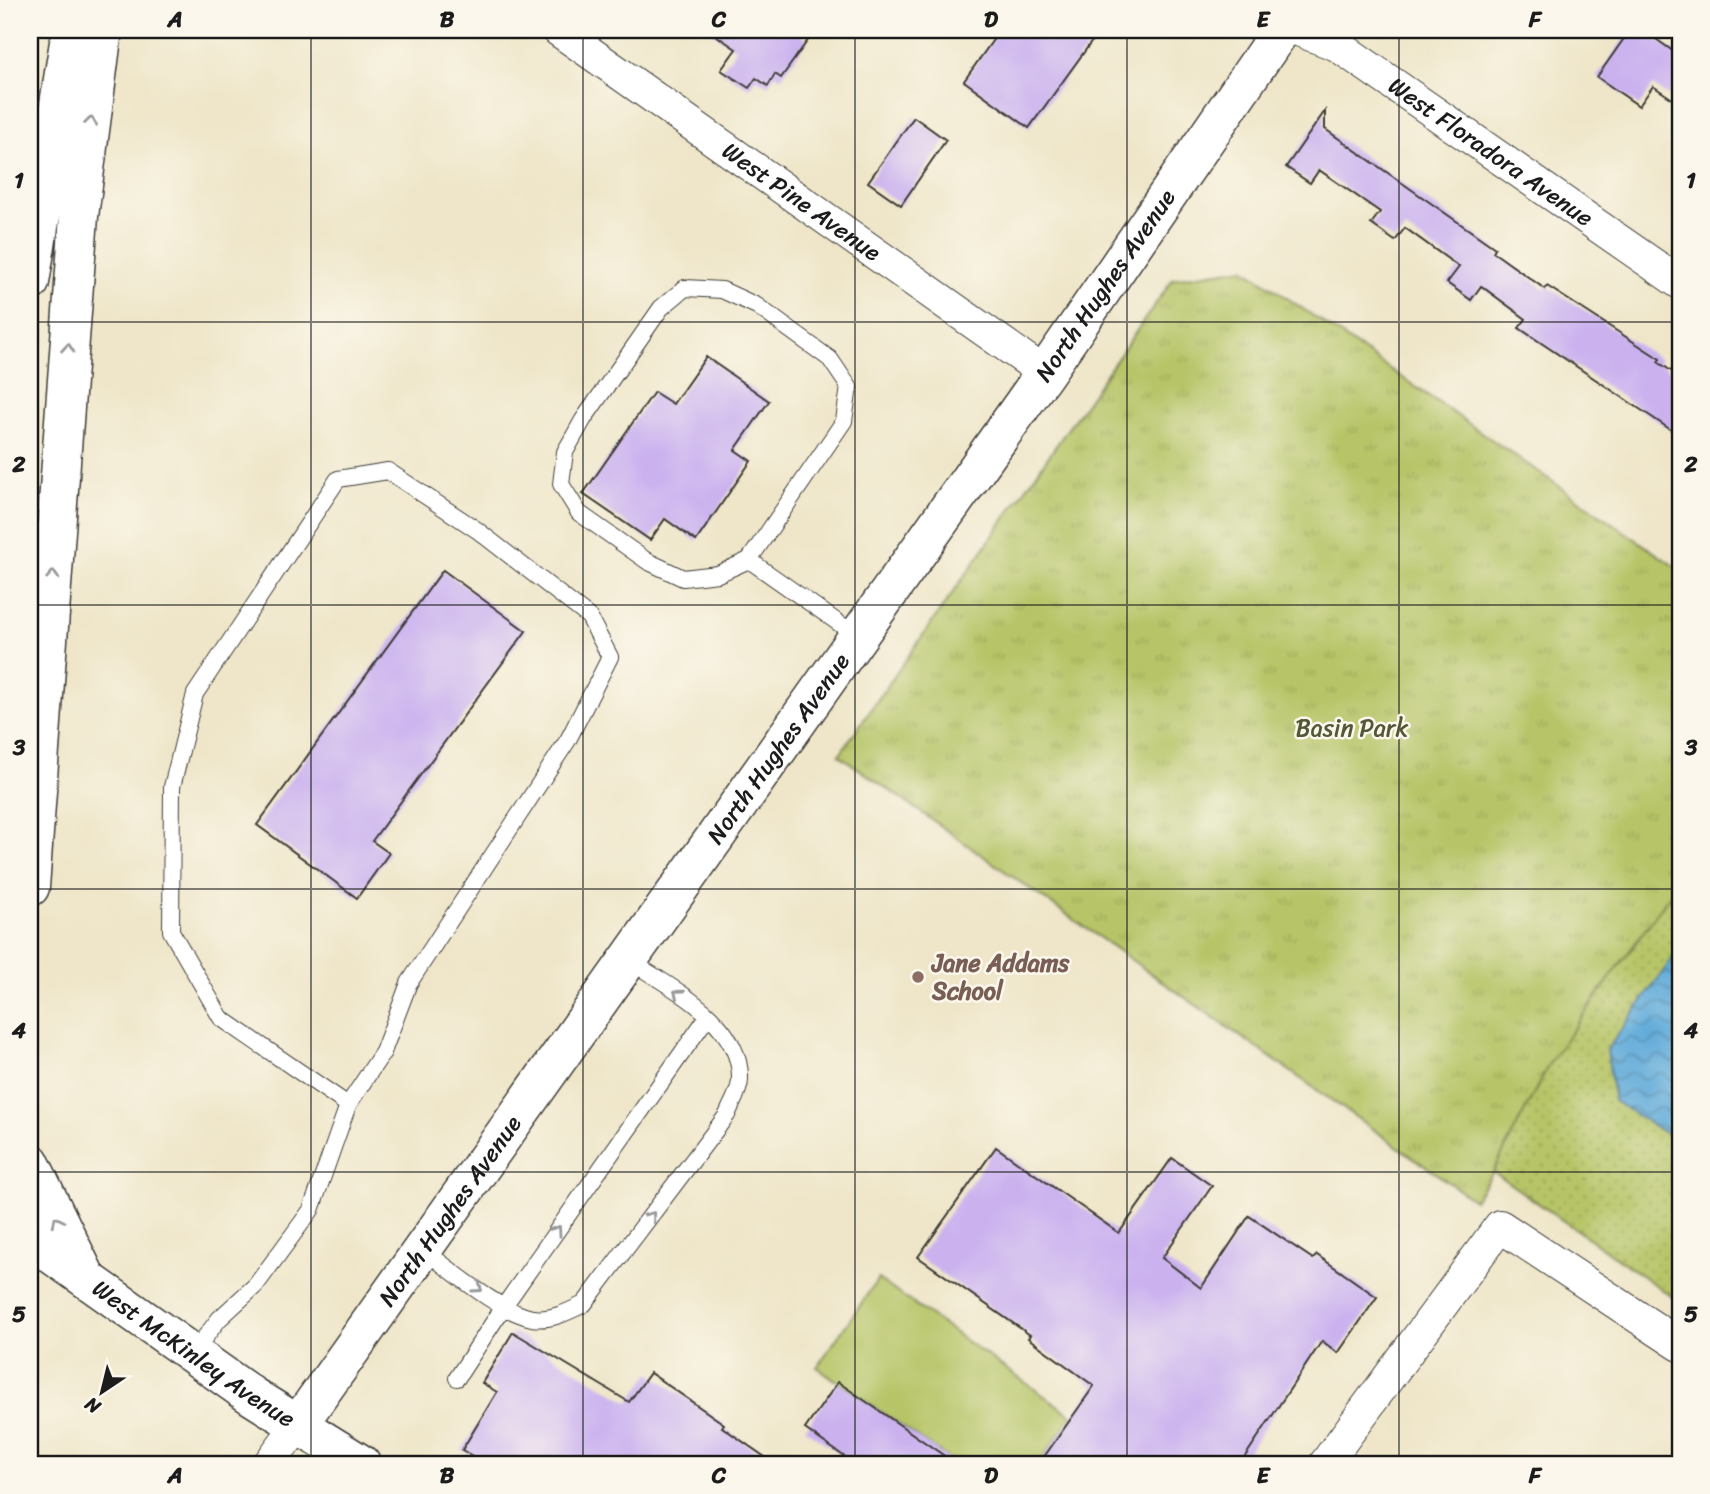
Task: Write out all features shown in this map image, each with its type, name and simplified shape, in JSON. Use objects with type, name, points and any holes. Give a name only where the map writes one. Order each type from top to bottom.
[{"type":"main road","points":[[30,282],[71,30]]},
{"type":"main road","points":[[30,887],[79,216],[103,30]]},
{"type":"main road","name":"North Hughes Avenue","points":[[297,1426],[1045,373],[1282,30]]},
{"type":"main road","points":[[30,1162],[87,1279]]},
{"type":"main road","name":"West McKinley Avenue","points":[[30,1239],[297,1426],[361,1464]]},
{"type":"street","name":"West Pine Avenue","points":[[558,30],[1045,373]]},
{"type":"street","name":"West Floradora Avenue","points":[[1298,30],[1337,45],[1680,284]]},
{"type":"street","points":[[1325,1464],[1500,1226],[1680,1345]]},
{"type":"street","name":"North Hughes Avenue","points":[[269,1464],[297,1426]]},
{"type":"lane","points":[[685,288],[722,289],[757,306],[830,359],[849,387],[844,421],[749,560],[718,574],[684,578],[647,561],[579,513],[561,484],[565,452],[583,420],[661,308],[685,288]]},
{"type":"lane","points":[[192,1354],[219,1319],[256,1285],[311,1210],[348,1105],[383,1052],[409,983],[568,740],[610,657],[589,617],[477,530],[387,471],[338,479],[195,694],[172,787],[171,932],[221,1018],[348,1105]]},
{"type":"lane","points":[[749,560],[857,636]]},
{"type":"lane","points":[[422,1249],[504,1306],[533,1318],[558,1317],[583,1304],[727,1115],[740,1082],[737,1051],[708,1016],[628,959]]},
{"type":"lane","points":[[457,1378],[504,1306],[708,1016]]},
{"type":"green space","name":"Basin Park","points":[[1244,268],[1680,570],[1680,881],[1551,1060],[1493,1172],[1474,1200],[839,755],[1173,279]]},
{"type":"green space","points":[[1680,881],[1680,1302],[1493,1172],[1551,1060]]},
{"type":"green space","points":[[878,1279],[1073,1416],[1039,1464],[956,1464],[817,1367]]},
{"type":"water","points":[[1680,948],[1680,1142],[1614,1101],[1607,1050]]},
{"type":"building","points":[[708,30],[793,30],[808,40],[781,78],[775,74],[768,86],[756,78],[749,88],[721,70],[736,49]]},
{"type":"building","points":[[1000,30],[1100,30],[1029,128],[964,81]]},
{"type":"building","points":[[1630,30],[1643,30],[1680,56],[1680,104],[1653,86],[1639,106],[1597,77]]},
{"type":"building","points":[[1325,111],[1325,129],[1495,248],[1493,252],[1545,289],[1547,286],[1660,359],[1658,362],[1680,377],[1680,436],[1519,328],[1526,319],[1481,286],[1471,300],[1447,283],[1459,267],[1405,228],[1395,241],[1371,224],[1380,212],[1319,170],[1310,183],[1286,167]]},
{"type":"building","points":[[914,117],[946,140],[901,205],[868,182]]},
{"type":"building","points":[[706,357],[769,401],[735,450],[751,461],[696,541],[665,519],[650,540],[583,494],[654,392],[673,404]]},
{"type":"building","points":[[443,570],[526,631],[372,841],[389,853],[357,898],[257,825]]},
{"type":"building","points":[[996,1147],[1119,1233],[1172,1158],[1212,1186],[1162,1258],[1201,1288],[1249,1216],[1313,1259],[1317,1255],[1377,1297],[1338,1353],[1322,1341],[1240,1464],[1039,1464],[1094,1386],[1028,1338],[1030,1335],[918,1257]]},
{"type":"building","points":[[513,1332],[629,1402],[650,1373],[724,1424],[722,1427],[775,1464],[486,1464],[462,1450],[497,1392],[482,1383]]},
{"type":"building","points":[[838,1382],[956,1464],[855,1464],[805,1429]]},
{"type":"place","name":"Jane Addams School","points":[[918,977]]}]
